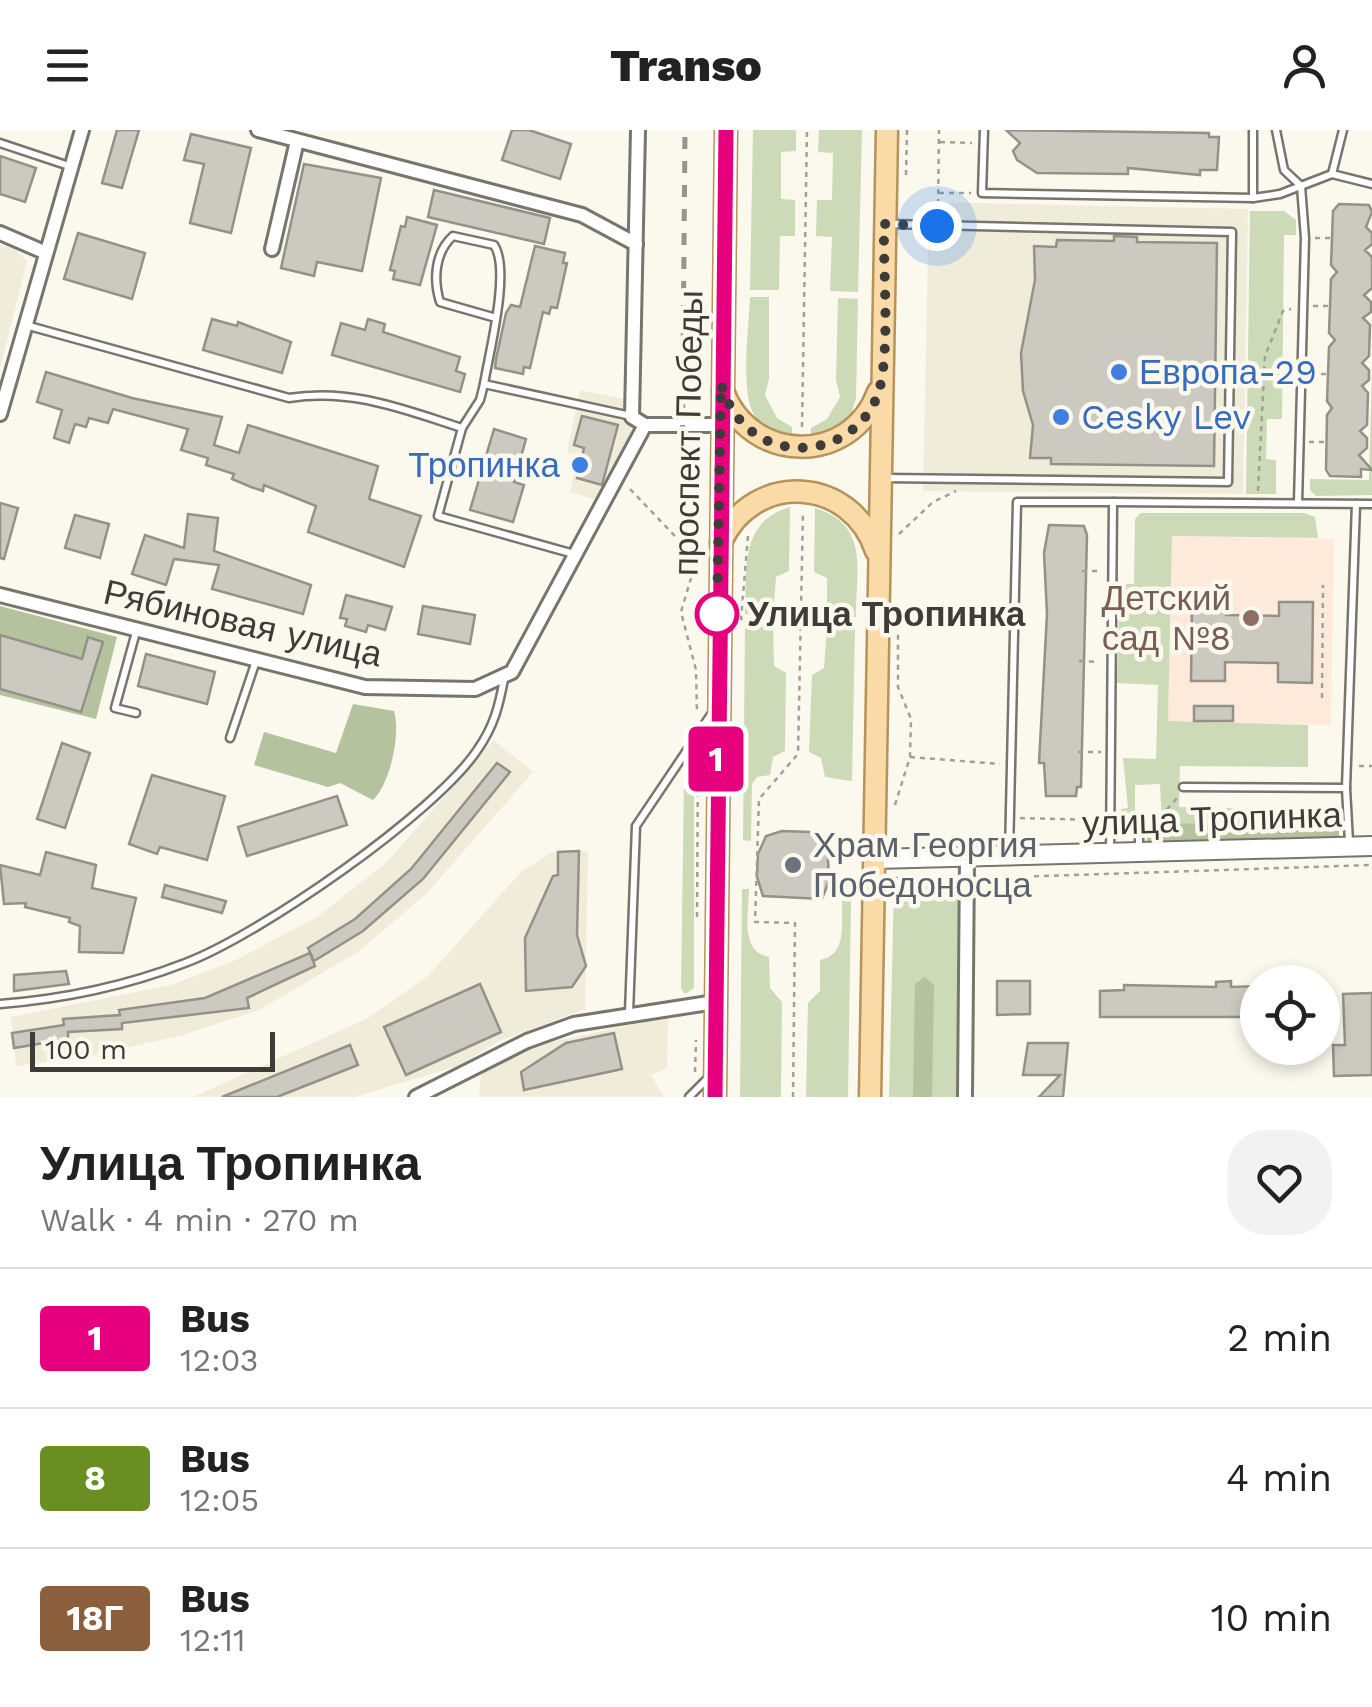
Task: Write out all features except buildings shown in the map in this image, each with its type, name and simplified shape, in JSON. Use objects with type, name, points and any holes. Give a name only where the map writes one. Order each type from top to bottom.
[{"type":"main road","name":"проспект Победы","points":[[699,1095],[716,1071],[716,706],[726,130]]},
{"type":"main road","points":[[870,1097],[883,859],[878,558],[887,130]]},
{"type":"main road","points":[[721,384],[730,408],[748,429],[772,443],[800,448],[827,444],[852,430],[870,410],[881,384]]},
{"type":"main road","points":[[719,549],[730,525],[750,505],[774,493],[802,490],[829,496],[852,512],[870,535],[878,558]]},
{"type":"main road","name":"улица Тропинка","points":[[883,859],[1372,846]]},
{"type":"street","points":[[0,414],[29,326],[44,252],[82,130]]},
{"type":"street","points":[[258,130],[582,214],[636,244]]},
{"type":"street","points":[[638,130],[632,416],[645,425],[721,426]]},
{"type":"street","points":[[272,249],[297,140]]},
{"type":"street","points":[[0,233],[44,252]]},
{"type":"street","points":[[505,678],[526,651],[645,425]]},
{"type":"street","name":"Рябиновая улица","points":[[0,595],[365,687],[475,689],[505,678]]},
{"type":"street","points":[[965,1097],[967,858]]},
{"type":"street","points":[[416,1097],[437,1092],[527,1041],[574,1024],[715,1002]]},
{"type":"lane","points":[[984,130],[982,193],[1253,198],[1332,174],[1372,184]]},
{"type":"lane","points":[[1253,130],[1253,198]]},
{"type":"lane","points":[[1276,130],[1284,170],[1301,186],[1305,238],[1298,503]]},
{"type":"lane","points":[[1332,174],[1342,130]]},
{"type":"lane","points":[[0,143],[69,166]]},
{"type":"lane","points":[[879,478],[1228,482],[1232,232],[884,224]]},
{"type":"lane","points":[[496,318],[440,302],[434,284],[442,246],[453,236],[494,245],[501,255],[496,318],[484,384],[480,400],[462,428],[438,516],[575,554]]},
{"type":"lane","points":[[29,326],[289,398],[317,394],[365,397],[462,428]]},
{"type":"lane","points":[[484,384],[632,416]]},
{"type":"lane","points":[[1009,857],[1018,502],[1372,504]]},
{"type":"lane","points":[[1110,854],[1113,502]]},
{"type":"lane","points":[[1350,847],[1346,788],[1350,766],[1356,504]]},
{"type":"lane","points":[[136,631],[115,708],[136,713]]},
{"type":"lane","points":[[230,738],[257,660]]},
{"type":"lane","points":[[0,1004],[56,1000],[122,983],[187,963],[248,931],[418,813],[476,753],[497,718],[505,678]]},
{"type":"lane","points":[[629,1014],[636,826],[716,706]]},
{"type":"lane","points":[[1183,787],[1346,788]]},
{"type":"lane","points":[[1139,853],[1139,820],[1150,820]]},
{"type":"path","points":[[802,444],[807,130]]},
{"type":"path","points":[[906,186],[907,130]]},
{"type":"path","points":[[937,226],[939,130]]},
{"type":"path","points":[[939,142],[984,142]]},
{"type":"path","points":[[938,193],[982,193]]},
{"type":"path","points":[[1305,238],[1334,238]]},
{"type":"path","points":[[1257,503],[1265,356],[1283,311],[1332,306]]},
{"type":"path","points":[[1302,374],[1330,374]]},
{"type":"path","points":[[1300,442],[1328,442]]},
{"type":"path","points":[[618,476],[694,556]]},
{"type":"path","points":[[898,516],[898,535],[933,502],[964,488]]},
{"type":"path","points":[[793,1097],[795,923],[754,922],[759,799],[798,754],[803,506]]},
{"type":"path","points":[[750,531],[745,544],[741,619],[855,623]]},
{"type":"path","points":[[694,568],[681,612],[698,680],[697,932]]},
{"type":"path","points":[[1082,571],[1112,572]]},
{"type":"path","points":[[1322,698],[1323,584]]},
{"type":"path","points":[[893,813],[910,757],[911,719],[898,687],[898,611]]},
{"type":"path","points":[[1080,662],[1112,662]]},
{"type":"path","points":[[1078,752],[1111,752]]},
{"type":"path","points":[[910,757],[991,763]]},
{"type":"path","points":[[1350,766],[1372,766]]},
{"type":"path","points":[[1150,820],[1159,819],[1183,787]]},
{"type":"path","points":[[1010,818],[1110,820]]},
{"type":"path","points":[[883,859],[895,879],[1372,865]]},
{"type":"path","points":[[696,1040],[699,1095]]},
{"type":"shaded area","points":[[929,202],[1248,209],[1243,494],[923,491]]},
{"type":"shaded area","points":[[0,245],[14,249],[27,261],[0,368]]},
{"type":"shaded area","points":[[580,390],[633,401],[631,432],[597,500],[570,492],[578,456],[567,452]]},
{"type":"shaded area","name":"Детский сад №8","points":[[1172,536],[1334,539],[1331,725],[1168,722]]},
{"type":"shaded area","points":[[494,740],[533,772],[427,893],[358,952],[259,1010],[182,1035],[91,1056],[16,1066],[11,1017],[171,985],[236,960],[317,917],[387,862]]},
{"type":"shaded area","points":[[588,851],[585,1009],[499,1041],[461,1065],[354,1097],[193,1097],[368,1018],[428,976],[521,872],[552,852]]},
{"type":"shaded area","points":[[668,1017],[667,1068],[651,1075],[664,1097],[479,1097],[481,1073],[537,1045]]},
{"type":"green space","points":[[753,130],[796,130],[796,151],[781,152],[781,199],[795,200],[795,236],[780,236],[779,290],[750,290]]},
{"type":"green space","points":[[819,130],[862,130],[858,292],[830,291],[832,237],[816,236],[817,200],[832,200],[833,153],[818,152]]},
{"type":"green space","points":[[1250,211],[1284,211],[1296,220],[1296,235],[1284,235],[1282,419],[1267,419],[1266,459],[1276,460],[1276,494],[1246,494]]},
{"type":"green space","points":[[750,297],[769,297],[769,379],[765,395],[777,418],[792,427],[792,442],[761,424],[750,404],[746,375]]},
{"type":"green space","points":[[838,298],[858,299],[856,398],[842,427],[810,443],[811,428],[827,419],[840,397],[836,380]]},
{"type":"green space","points":[[1372,364],[1372,495],[1316,496],[1310,490],[1310,479],[1369,480]]},
{"type":"green space","points":[[790,507],[789,571],[776,577],[773,614],[745,614],[747,564],[754,536],[774,514]]},
{"type":"green space","points":[[815,508],[833,516],[852,538],[858,566],[856,617],[827,616],[827,578],[814,572]]},
{"type":"green space","points":[[1140,513],[1304,513],[1315,517],[1318,538],[1172,536],[1168,721],[1308,725],[1308,767],[1180,766],[1179,807],[1336,810],[1339,824],[1162,823],[1160,784],[1135,785],[1135,818],[1121,818],[1121,809],[1128,808],[1123,758],[1156,759],[1158,685],[1117,683],[1120,584],[1134,584],[1135,519]]},
{"type":"green space","points":[[0,606],[117,637],[96,719],[0,695]]},
{"type":"green space","points":[[745,625],[773,625],[774,666],[786,673],[785,751],[773,757],[770,775],[757,777],[752,784],[751,841],[743,840]]},
{"type":"green space","points":[[827,627],[855,628],[852,781],[825,777],[821,758],[809,752],[812,675],[824,668]]},
{"type":"green space","points":[[353,704],[394,711],[393,758],[373,800],[340,783],[328,787],[254,765],[264,732],[336,753]]},
{"type":"green space","points":[[694,761],[694,988],[685,994],[681,989],[684,780]]},
{"type":"green space","points":[[1147,823],[1339,824],[1339,845],[1147,847]]},
{"type":"green space","points":[[953,885],[958,890],[959,1097],[889,1097],[894,886]]},
{"type":"green space","points":[[742,889],[749,889],[749,939],[753,947],[769,957],[770,988],[782,1002],[781,1097],[740,1097]]},
{"type":"green space","points":[[842,899],[851,899],[848,1097],[806,1097],[808,1003],[820,991],[820,960],[829,957],[839,945]]},
{"type":"green space","points":[[925,977],[934,985],[932,1097],[913,1097],[915,984]]},
{"type":"railway","points":[[682,485],[685,130]]},
{"type":"bus line","name":"1","points":[[715,1097],[716,706],[726,130]]},
{"type":"place","name":"Европа-29","points":[[1119,372]]},
{"type":"place","name":"Cesky Lev","points":[[1061,417]]},
{"type":"place","name":"Тропинка","points":[[580,465]]},
{"type":"place","name":"Улица Тропинка","points":[[717,614]]},
{"type":"place","name":"Детский сад №8","points":[[1251,618]]},
{"type":"place","name":"Храм Георгия Победоносца","points":[[793,865]]},
{"type":"route","points":[[717,614],[721,384],[738,420],[772,443],[814,448],[852,430],[870,410],[881,384],[884,224],[937,226]]}]
